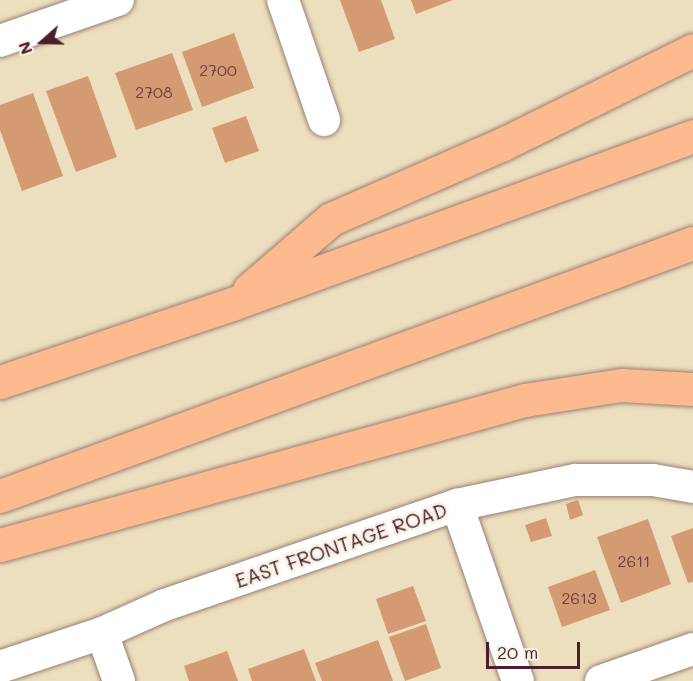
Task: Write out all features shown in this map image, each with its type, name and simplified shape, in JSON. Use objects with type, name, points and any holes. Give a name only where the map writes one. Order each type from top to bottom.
[{"type":"highway","points":[[232,304],[331,219],[502,144],[693,50]]},
{"type":"highway","points":[[0,382],[232,304],[693,136]]},
{"type":"highway","points":[[0,496],[693,243]]},
{"type":"highway","points":[[0,545],[525,400],[621,385],[693,389]]},
{"type":"street","points":[[0,41],[118,0]]},
{"type":"street","points":[[283,0],[324,120]]},
{"type":"street","name":"EAST FRONTAGE ROAD","points":[[0,667],[102,633],[165,605],[457,505],[575,480],[652,480],[693,486]]},
{"type":"street","points":[[457,505],[519,681]]},
{"type":"street","points":[[102,633],[119,681]]},
{"type":"street","points":[[601,681],[693,649]]},
{"type":"building","points":[[340,0],[381,0],[395,39],[359,52]]},
{"type":"building","points":[[411,0],[453,0],[416,14]]},
{"type":"building","points":[[234,33],[254,88],[202,107],[182,52]]},
{"type":"building","points":[[172,53],[193,110],[136,130],[115,73]]},
{"type":"building","points":[[88,76],[117,157],[76,172],[46,91]]},
{"type":"building","points":[[33,93],[63,176],[22,191],[0,130],[0,105]]},
{"type":"building","points":[[246,116],[259,151],[225,163],[212,128]]},
{"type":"building","points":[[578,500],[583,515],[570,520],[566,504]]},
{"type":"building","points":[[546,518],[552,536],[531,542],[525,525]]},
{"type":"building","points":[[648,519],[671,584],[621,603],[597,537]]},
{"type":"building","points":[[693,528],[693,582],[688,583],[671,536]]},
{"type":"building","points":[[595,570],[610,610],[562,627],[548,587]]},
{"type":"building","points":[[413,586],[426,621],[388,634],[376,599]]},
{"type":"building","points":[[426,624],[441,668],[405,681],[389,637]]},
{"type":"building","points":[[378,640],[393,681],[322,681],[315,663]]},
{"type":"building","points":[[304,649],[316,681],[252,681],[248,669]]},
{"type":"building","points":[[227,651],[238,681],[189,681],[184,666]]}]
